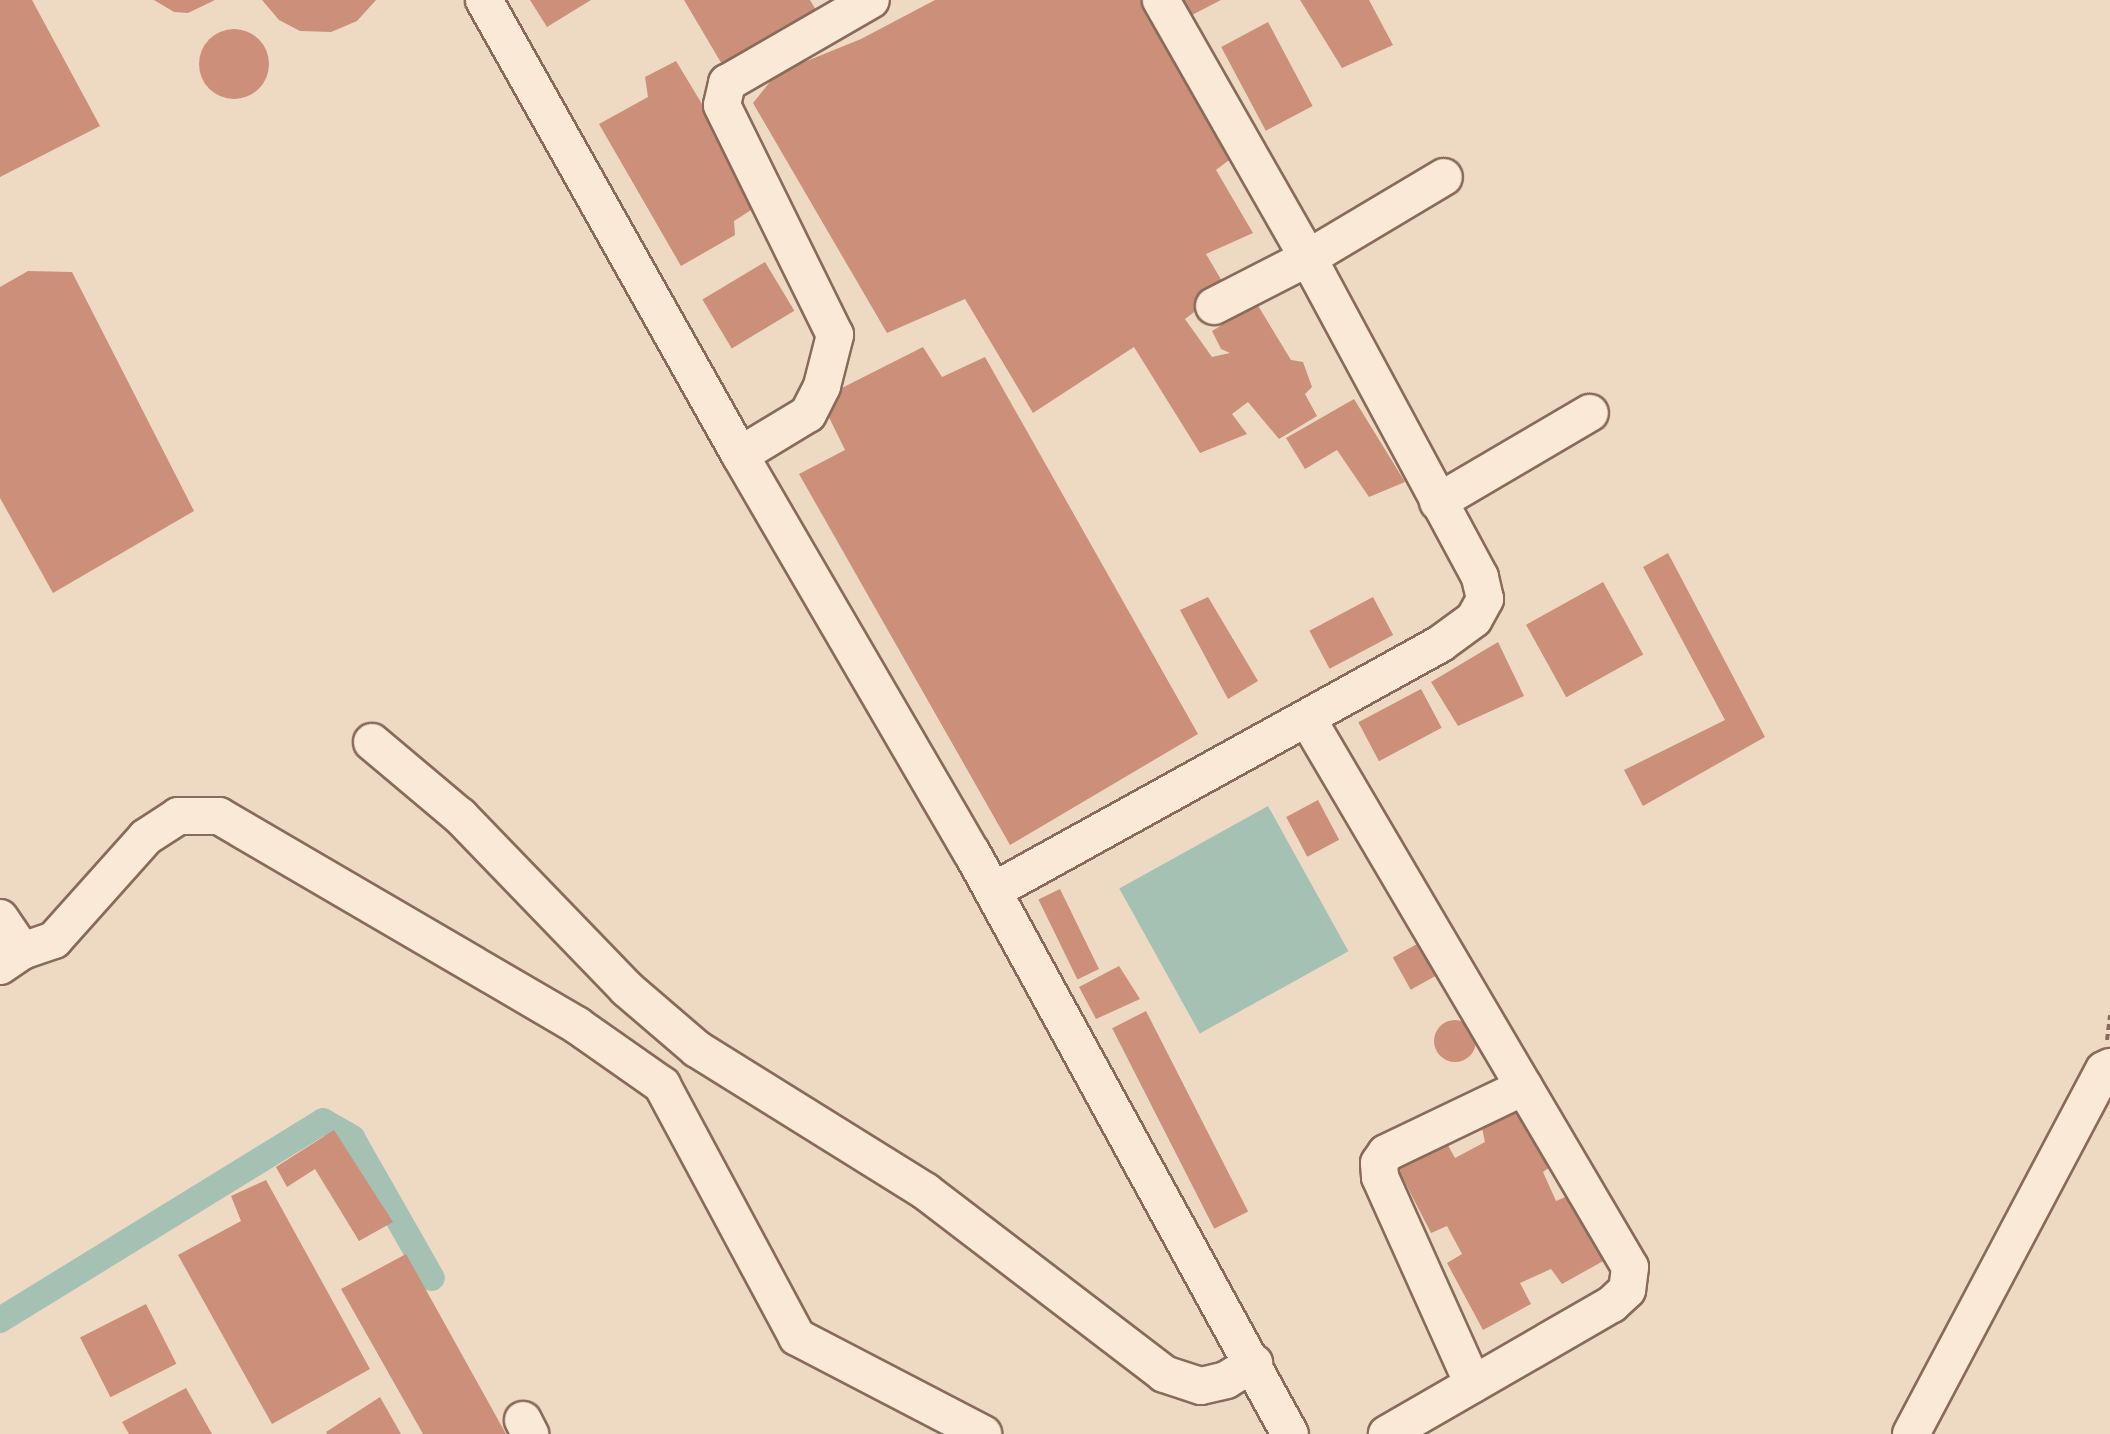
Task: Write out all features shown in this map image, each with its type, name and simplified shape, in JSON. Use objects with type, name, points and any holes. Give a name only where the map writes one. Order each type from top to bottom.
[{"type":"street","points":[[484,0],[740,455],[993,891],[1254,1363],[1290,1434]]},
{"type":"street","points":[[740,455],[808,414],[822,386],[835,335],[722,105],[727,83],[827,11],[871,0]]},
{"type":"street","points":[[993,891],[1440,644],[1474,619],[1485,599],[1480,577],[1308,258],[1161,0]]},
{"type":"street","points":[[1214,306],[1308,258],[1444,177]]},
{"type":"street","points":[[1438,502],[1590,413]]},
{"type":"street","points":[[1307,718],[1630,1267],[1627,1290],[1612,1304],[1387,1434]]},
{"type":"street","points":[[372,742],[460,816],[627,989],[697,1049],[925,1191],[1164,1374],[1201,1386],[1226,1380],[1254,1363]]},
{"type":"street","points":[[0,918],[11,959],[54,940],[146,837],[178,816],[219,816],[578,1026],[662,1085],[797,1337],[982,1434]]},
{"type":"street","points":[[1911,1434],[2104,1070],[2110,1067]]},
{"type":"street","points":[[1473,1384],[1380,1177],[1379,1163],[1386,1153],[1524,1087]]},
{"type":"shaded area","points":[[1268,806],[1348,951],[1200,1034],[1119,888]]},
{"type":"building","points":[[0,0],[32,0],[100,126],[0,177]]},
{"type":"building","points":[[154,0],[215,0],[188,13],[174,12]]},
{"type":"building","points":[[262,0],[376,0],[357,21],[331,32],[300,31],[279,20]]},
{"type":"building","points":[[530,0],[591,0],[547,27]]},
{"type":"building","points":[[684,0],[810,0],[819,15],[723,66]]},
{"type":"building","points":[[935,0],[1150,0],[1237,154],[1216,170],[1253,233],[1206,254],[1226,288],[1185,319],[1212,357],[1230,353],[1221,349],[1212,331],[1257,304],[1291,360],[1303,362],[1312,387],[1305,394],[1317,416],[1279,439],[1248,402],[1232,414],[1247,434],[1200,453],[1134,347],[1033,413],[965,299],[887,333],[753,103],[777,73],[861,39]]},
{"type":"building","points":[[1184,0],[1221,0],[1192,15]]},
{"type":"building","points":[[1300,0],[1369,0],[1393,45],[1342,68]]},
{"type":"building","points":[[1268,22],[1313,106],[1266,131],[1221,47]]},
{"type":"building","points":[[227,29],[241,29],[263,44],[269,64],[267,77],[259,89],[241,99],[227,99],[205,84],[199,71],[199,57],[214,35]]},
{"type":"building","points":[[676,61],[762,203],[734,221],[735,235],[681,266],[599,124],[648,97],[645,77]]},
{"type":"building","points":[[765,262],[794,311],[732,348],[702,300]]},
{"type":"building","points":[[28,271],[72,272],[194,511],[53,593],[0,498],[0,287]]},
{"type":"building","points":[[923,347],[942,377],[985,357],[1198,734],[1010,845],[799,474],[845,450],[820,399]]},
{"type":"building","points":[[1354,399],[1405,482],[1369,497],[1337,450],[1305,469],[1286,438]]},
{"type":"building","points":[[1668,553],[1765,737],[1643,806],[1624,770],[1725,720],[1643,567]]},
{"type":"building","points":[[1603,582],[1643,655],[1566,697],[1526,625]]},
{"type":"building","points":[[1208,597],[1258,681],[1228,699],[1180,610]]},
{"type":"building","points":[[1373,597],[1393,635],[1330,669],[1309,631]]},
{"type":"building","points":[[1498,642],[1524,696],[1458,726],[1431,682]]},
{"type":"building","points":[[1421,689],[1442,728],[1379,761],[1358,722]]},
{"type":"building","points":[[1318,800],[1339,840],[1307,857],[1286,817]]},
{"type":"building","points":[[1060,889],[1099,969],[1077,980],[1038,900]]},
{"type":"building","points":[[1426,939],[1444,971],[1411,990],[1393,957]]},
{"type":"building","points":[[1119,966],[1140,999],[1096,1019],[1079,987]]},
{"type":"building","points":[[1146,1011],[1248,1211],[1214,1229],[1112,1028]]},
{"type":"building","points":[[1455,1020],[1470,1026],[1476,1041],[1470,1056],[1455,1062],[1440,1056],[1434,1041],[1440,1026]]},
{"type":"building","points":[[1525,1108],[1554,1164],[1543,1172],[1556,1201],[1572,1194],[1605,1260],[1562,1284],[1551,1269],[1520,1283],[1531,1304],[1483,1330],[1447,1263],[1462,1254],[1447,1226],[1431,1233],[1396,1165],[1445,1140],[1455,1158],[1485,1142],[1482,1128]]},
{"type":"building","points":[[334,1130],[393,1222],[359,1241],[315,1169],[287,1187],[276,1167]]},
{"type":"building","points":[[266,1180],[370,1369],[272,1424],[178,1255],[241,1221],[231,1196]]},
{"type":"building","points":[[406,1254],[506,1434],[423,1434],[341,1289]]},
{"type":"building","points":[[146,1304],[176,1364],[110,1397],[80,1338]]},
{"type":"building","points":[[186,1388],[212,1434],[129,1434],[122,1422]]},
{"type":"building","points":[[380,1397],[401,1434],[327,1434],[326,1432]]},
{"type":"waterway","points":[[0,1320],[323,1121],[352,1138],[432,1278]]}]
